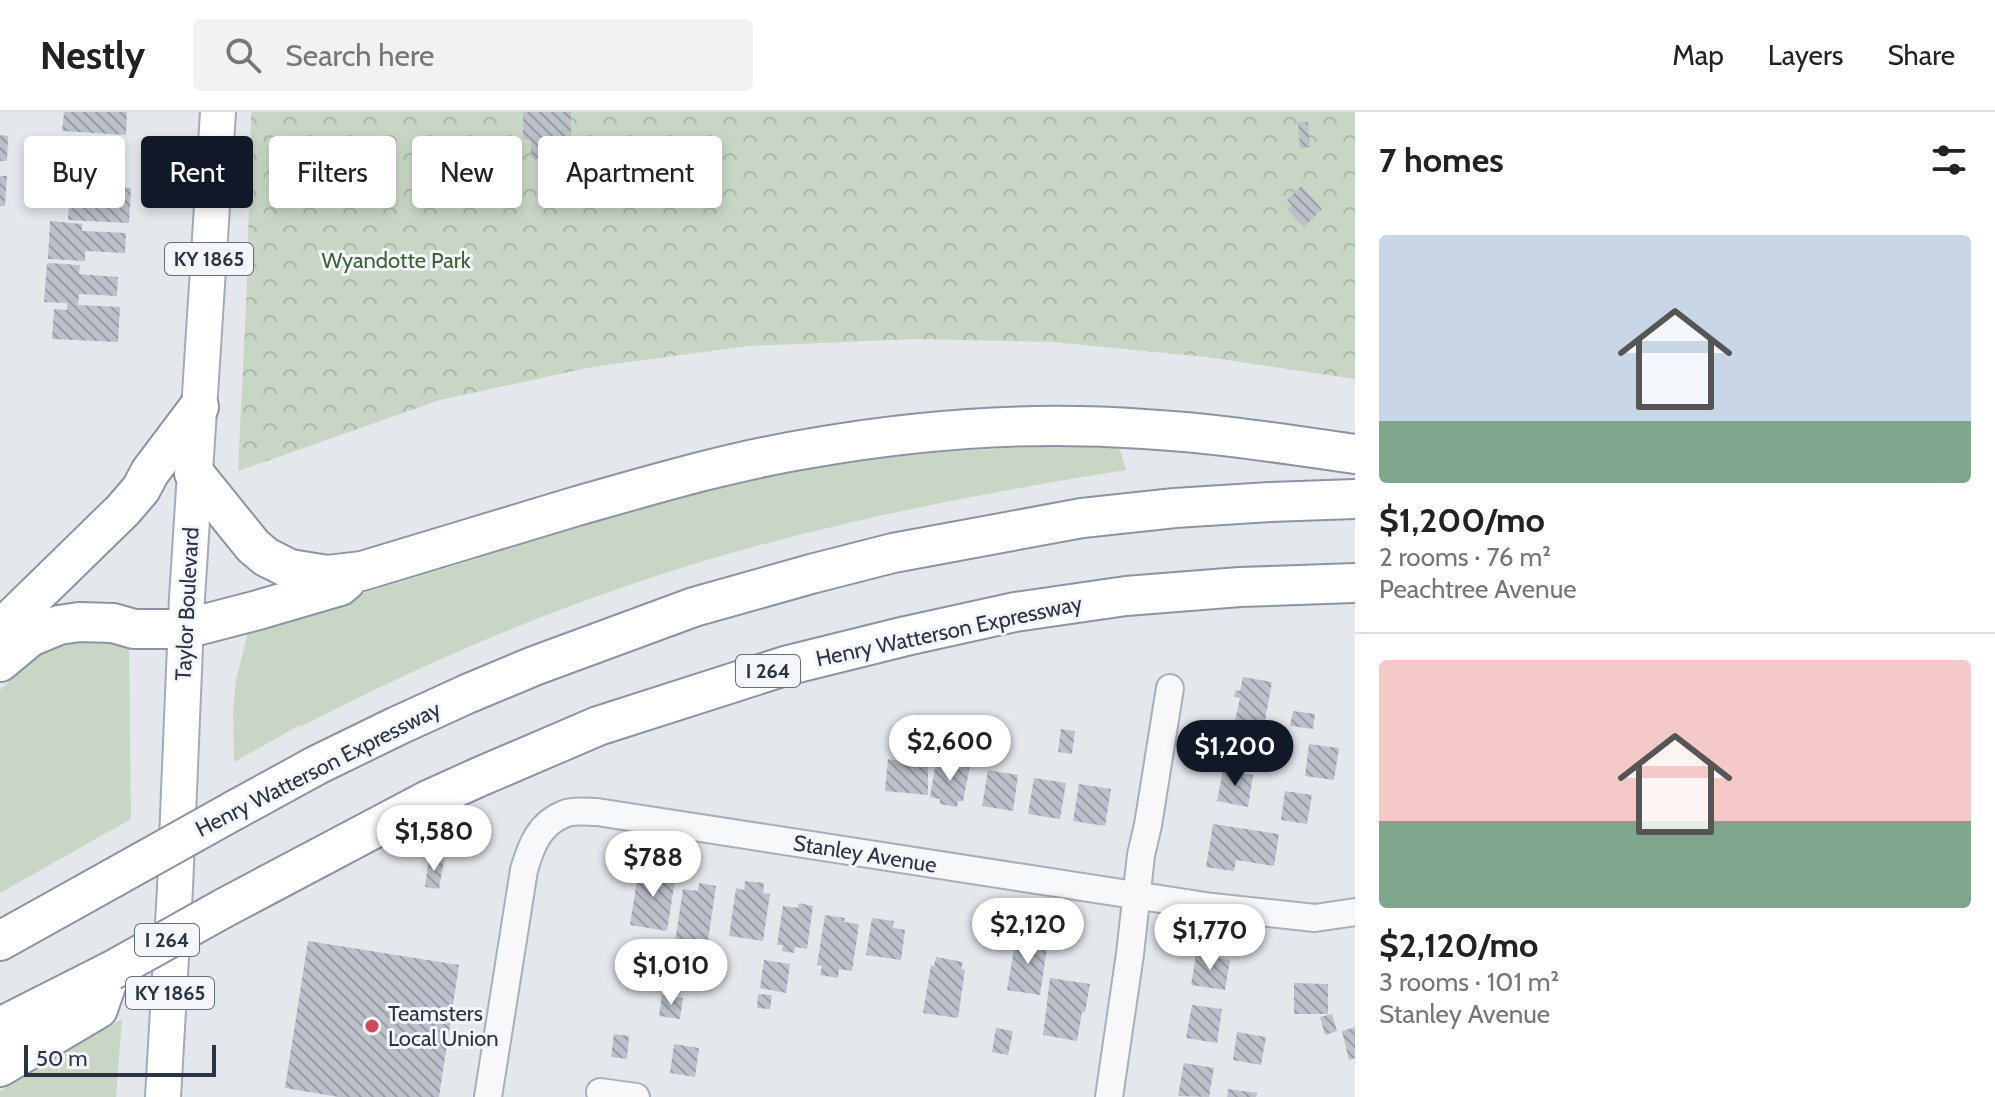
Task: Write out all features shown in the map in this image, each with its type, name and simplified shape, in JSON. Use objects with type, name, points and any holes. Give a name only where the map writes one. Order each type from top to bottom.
[{"type":"highway","points":[[0,630],[123,510],[199,407]]},
{"type":"highway","points":[[194,473],[253,546],[266,557],[290,569],[327,575],[362,571],[676,477],[814,447],[896,436],[999,427],[1117,427],[1245,438],[1355,454]]},
{"type":"highway","name":"Henry Watterson Expressway","points":[[0,941],[317,765],[397,726],[481,688],[694,607],[893,553],[1082,518],[1175,508],[1355,499]]},
{"type":"highway","points":[[0,662],[30,637],[69,624],[113,623],[134,629],[185,629],[340,586],[362,571]]},
{"type":"highway","name":"Henry Watterson Expressway","points":[[0,1027],[111,971],[428,800],[598,726],[785,666],[1015,612],[1126,596],[1240,587],[1355,583]]},
{"type":"highway","points":[[0,1067],[98,1009],[111,971]]},
{"type":"main road","name":"Taylor Boulevard","points":[[163,1097],[185,629],[218,112]]},
{"type":"street","points":[[1109,1097],[1141,855],[1170,688]]},
{"type":"street","name":"Stanley Avenue","points":[[488,1097],[524,870],[532,845],[542,828],[566,813],[597,812],[1212,907],[1315,918],[1355,912]]},
{"type":"street","points":[[600,1092],[636,1097]]},
{"type":"green space","name":"Wyandotte Park","points":[[251,112],[1355,112],[1355,379],[1206,357],[1053,342],[915,339],[748,346],[592,367],[440,400],[238,471],[249,208],[253,208],[253,136],[250,136]]},
{"type":"green space","points":[[1076,446],[1119,447],[1126,470],[885,515],[706,560],[647,579],[558,610],[386,684],[300,725],[234,762],[236,680],[249,628],[613,516],[751,479],[894,457]]},
{"type":"green space","points":[[101,638],[129,649],[131,819],[0,893],[0,690],[49,650],[72,641]]},
{"type":"green space","points":[[122,1019],[116,1097],[0,1097],[0,1091]]},
{"type":"building","points":[[64,112],[127,112],[126,135],[62,131]]},
{"type":"building","points":[[523,112],[571,112],[571,136],[538,136],[538,158],[531,158],[531,140],[523,140]]},
{"type":"building","points":[[1298,122],[1308,122],[1310,147],[1300,148]]},
{"type":"building","points":[[0,135],[8,136],[7,161],[0,161]]},
{"type":"building","points":[[0,176],[7,176],[5,206],[0,206]]},
{"type":"building","points":[[1301,186],[1322,209],[1304,227],[1287,209],[1292,205],[1287,200]]},
{"type":"building","points":[[125,188],[131,188],[129,223],[68,220],[69,208],[125,208]]},
{"type":"building","points":[[50,221],[82,224],[82,231],[126,233],[125,253],[85,251],[85,261],[48,259]]},
{"type":"building","points":[[47,263],[80,265],[79,274],[118,277],[117,296],[79,294],[78,305],[120,307],[118,342],[52,339],[54,309],[67,310],[67,303],[44,302]]},
{"type":"building","points":[[1243,677],[1272,682],[1264,726],[1235,721],[1240,698],[1234,697],[1236,690],[1240,691]]},
{"type":"building","points":[[1293,711],[1315,714],[1313,729],[1290,726]]},
{"type":"building","points":[[1235,723],[1265,728],[1260,762],[1230,757]]},
{"type":"building","points":[[1061,729],[1075,731],[1072,754],[1058,752]]},
{"type":"building","points":[[1309,744],[1339,748],[1334,780],[1305,776]]},
{"type":"building","points":[[888,759],[928,765],[928,795],[885,791]]},
{"type":"building","points":[[936,761],[970,766],[963,801],[958,801],[957,807],[940,804],[940,799],[930,797]]},
{"type":"building","points":[[1223,769],[1253,775],[1248,807],[1217,801]]},
{"type":"building","points":[[988,770],[1018,775],[1013,811],[982,806]]},
{"type":"building","points":[[1034,778],[1066,783],[1060,819],[1028,814]]},
{"type":"building","points":[[1079,784],[1111,789],[1105,826],[1073,821]]},
{"type":"building","points":[[1285,791],[1312,795],[1307,824],[1281,820]]},
{"type":"building","points":[[1213,824],[1279,834],[1274,866],[1236,860],[1234,871],[1206,867]]},
{"type":"building","points":[[429,858],[444,860],[439,889],[425,887]]},
{"type":"building","points":[[644,867],[671,871],[670,879],[675,880],[667,931],[630,925],[638,874],[643,875]]},
{"type":"building","points":[[745,881],[764,883],[763,893],[770,894],[763,941],[729,936],[736,888],[744,890]]},
{"type":"building","points":[[699,883],[716,886],[706,954],[674,949],[683,889],[698,891]]},
{"type":"building","points":[[799,903],[813,906],[807,949],[795,947],[794,953],[782,951],[783,945],[777,945],[783,906],[798,908]]},
{"type":"building","points":[[825,915],[859,924],[852,971],[839,969],[838,978],[820,975],[822,966],[817,965]]},
{"type":"building","points":[[872,918],[894,921],[893,928],[905,930],[901,960],[866,955]]},
{"type":"building","points":[[1019,936],[1045,939],[1044,948],[1047,948],[1040,995],[1007,990]]},
{"type":"building","name":"Teamsters Local Union","points":[[308,941],[459,965],[439,1097],[339,1097],[285,1088]]},
{"type":"building","points":[[1196,954],[1230,960],[1225,990],[1191,985]]},
{"type":"building","points":[[936,957],[963,962],[961,969],[965,970],[958,1018],[923,1013],[931,965],[934,966]]},
{"type":"building","points":[[764,960],[790,964],[786,993],[760,988]]},
{"type":"building","points":[[1050,978],[1090,984],[1077,1041],[1043,1035]]},
{"type":"building","points":[[1294,983],[1328,984],[1328,1014],[1294,1014]]},
{"type":"building","points":[[758,994],[772,995],[770,1009],[757,1008]]},
{"type":"building","points":[[662,995],[683,998],[680,1019],[659,1016]]},
{"type":"building","points":[[1192,1005],[1222,1009],[1217,1043],[1186,1038]]},
{"type":"building","points":[[1332,1014],[1337,1031],[1325,1035],[1320,1017]]},
{"type":"building","points":[[1355,1027],[1355,1058],[1349,1060],[1342,1031]]},
{"type":"building","points":[[996,1028],[1013,1031],[1008,1055],[992,1052]]},
{"type":"building","points":[[1237,1032],[1266,1037],[1261,1065],[1233,1060]]},
{"type":"building","points":[[614,1034],[629,1036],[627,1059],[611,1057]]},
{"type":"building","points":[[674,1044],[699,1048],[695,1077],[670,1073]]},
{"type":"building","points":[[1184,1063],[1214,1068],[1209,1097],[1178,1096]]},
{"type":"building","points":[[1228,1089],[1257,1093],[1256,1097],[1227,1097]]},
{"type":"place","name":"Teamsters Local Union","points":[[372,1026]]}]
